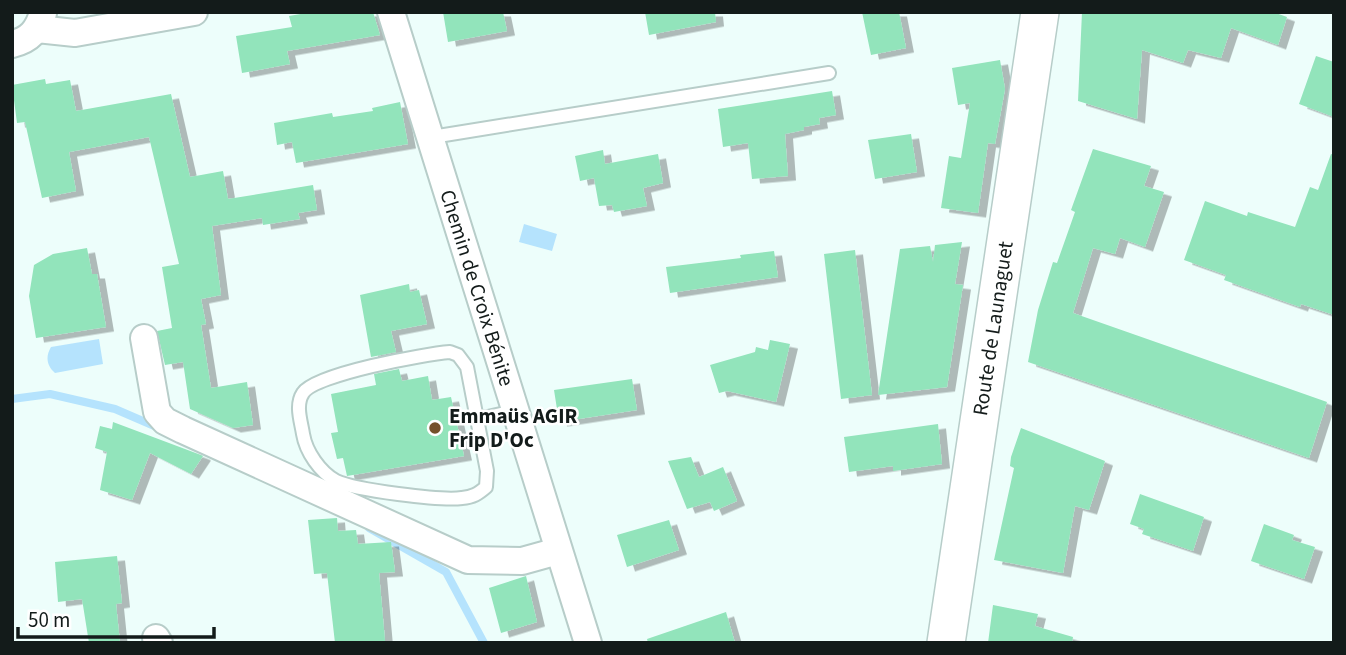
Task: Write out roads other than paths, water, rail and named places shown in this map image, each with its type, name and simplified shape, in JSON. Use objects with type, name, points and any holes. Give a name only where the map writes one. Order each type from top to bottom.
[{"type":"main road","name":"Route de Launaguet","points":[[946,643],[1040,12]]},
{"type":"street","points":[[12,44],[26,41],[40,21],[75,33],[194,12]]},
{"type":"street","name":"Chemin de Croix Bénite","points":[[391,12],[588,643]]},
{"type":"street","points":[[144,338],[157,412],[165,421],[468,560],[522,561],[558,551]]},
{"type":"lane","points":[[432,137],[829,73]]},
{"type":"lane","points":[[450,352],[458,355],[467,367],[479,419],[488,471],[486,487],[478,495],[449,499],[353,486],[336,481],[321,469],[305,446],[298,402],[304,391],[328,377],[450,352]]},
{"type":"lane","points":[[479,419],[514,411]]},
{"type":"water","points":[[524,224],[557,234],[552,251],[519,242]]},
{"type":"water","points":[[99,339],[103,364],[55,373],[50,367],[48,358],[51,347]]},
{"type":"waterway","points":[[12,399],[50,394],[115,409],[159,428]]},
{"type":"waterway","points":[[369,528],[446,572],[484,643]]},
{"type":"place","name":"Emmaüs AGIR Frip D'Oc","points":[[435,428]]}]
